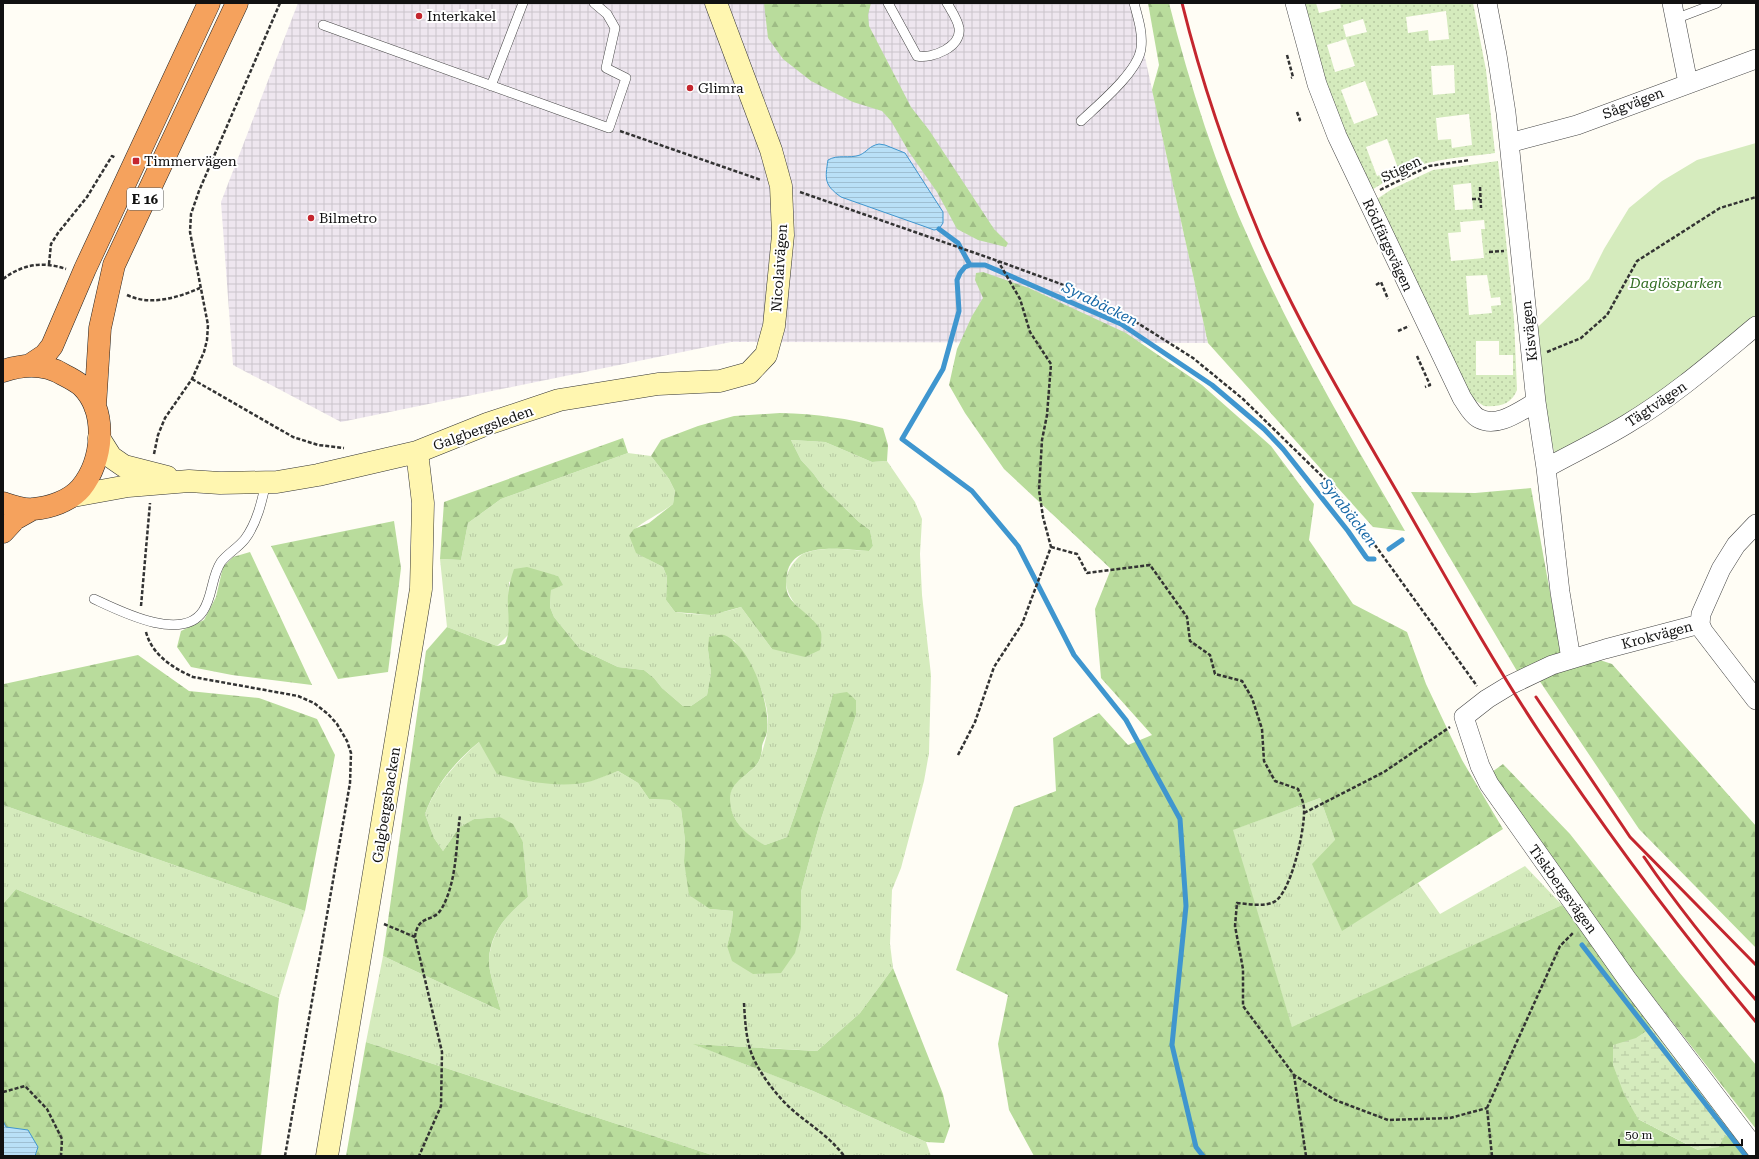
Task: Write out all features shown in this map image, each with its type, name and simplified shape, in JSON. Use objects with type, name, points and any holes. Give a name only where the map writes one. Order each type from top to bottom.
[{"type":"highway","name":"E 16","points":[[3,371],[30,365],[45,355],[52,346],[85,269],[210,3]]},
{"type":"highway","name":"E 16","points":[[3,532],[15,519],[31,510],[48,507],[73,496],[82,488],[93,469],[100,438],[99,422],[95,406],[100,328],[114,265],[237,3]]},
{"type":"highway","name":"E 16","points":[[30,365],[51,369],[72,379],[82,386],[95,406]]},
{"type":"highway","name":"E 16","points":[[3,503],[31,510]]},
{"type":"street","name":"Nicolaivägen","points":[[716,3],[771,150],[781,186],[783,235],[774,326],[767,352]]},
{"type":"street","name":"Rödfärgsvägen","points":[[1295,3],[1317,84],[1337,136],[1462,398],[1478,418],[1487,421],[1497,421],[1514,415],[1536,402]]},
{"type":"street","name":"Kisvägen","points":[[1486,3],[1497,55],[1536,402],[1546,468],[1560,592],[1571,659]]},
{"type":"street","points":[[1674,11],[1688,83]]},
{"type":"street","name":"Sågvägen","points":[[1508,143],[1577,124],[1756,59]]},
{"type":"street","name":"Tägtvägen","points":[[1546,468],[1627,424],[1657,405],[1697,375],[1756,326]]},
{"type":"street","name":"Galgbergsleden","points":[[73,496],[128,486],[189,481],[220,483],[277,482],[318,476],[417,452],[487,424],[559,400],[658,384],[720,381],[749,373],[767,352]]},
{"type":"street","name":"Galgbergsleden","points":[[100,438],[111,457],[124,466],[189,481]]},
{"type":"street","name":"Galgbergsbacken","points":[[327,1156],[421,589],[423,503],[417,452]]},
{"type":"street","name":"Krokvägen","points":[[1571,659],[1700,624],[1701,614],[1721,569],[1736,545],[1756,524]]},
{"type":"street","points":[[1700,624],[1703,631],[1756,700]]},
{"type":"street","points":[[1464,717],[1487,699],[1539,670],[1571,659]]},
{"type":"street","name":"Tiskbergsvägen","points":[[1464,717],[1478,760],[1489,784],[1632,985],[1756,1149]]},
{"type":"lane","points":[[491,86],[522,3]]},
{"type":"lane","points":[[323,25],[609,128],[626,78],[606,68],[615,28],[607,14],[594,3]]},
{"type":"lane","points":[[888,3],[917,56],[925,57],[938,54],[952,44],[958,36],[959,28],[947,3]]},
{"type":"lane","points":[[1081,121],[1128,74],[1135,64],[1141,49],[1140,27],[1134,3]]},
{"type":"lane","points":[[1674,11],[1717,3]]},
{"type":"lane","points":[[94,599],[126,614],[157,624],[179,625],[198,618],[204,609],[215,573],[221,562],[239,545],[250,531],[260,509],[266,482]]},
{"type":"path","points":[[153,457],[158,435],[165,418],[192,379],[207,340],[208,325],[190,232],[191,214],[199,191],[280,3]]},
{"type":"path","points":[[1287,55],[1294,77],[1290,78]]},
{"type":"path","points":[[1298,112],[1300,120],[1298,121]]},
{"type":"path","points":[[609,128],[781,186],[1061,284],[1128,316],[1193,358],[1243,399],[1333,487],[1487,699]]},
{"type":"path","points":[[49,264],[51,244],[58,233],[87,198],[112,156],[132,168]]},
{"type":"path","name":"Stigen","points":[[1366,197],[1429,166],[1470,160]]},
{"type":"path","points":[[1480,187],[1481,208]]},
{"type":"path","points":[[1532,359],[1581,338],[1606,315],[1637,261],[1720,208],[1756,197]]},
{"type":"path","points":[[1472,199],[1480,199]]},
{"type":"path","points":[[958,755],[975,722],[994,667],[1022,624],[1051,547],[1043,517],[1039,490],[1042,440],[1051,364],[1030,332],[1020,299],[998,261]]},
{"type":"path","points":[[3,279],[23,267],[35,264],[49,264],[71,270]]},
{"type":"path","points":[[1376,284],[1381,282],[1388,299]]},
{"type":"path","points":[[121,292],[132,298],[154,300],[170,299],[200,288]]},
{"type":"path","points":[[1417,356],[1430,385],[1425,387]]},
{"type":"path","points":[[192,379],[293,437],[318,445],[347,448]]},
{"type":"path","points":[[151,496],[140,603],[146,635],[156,650],[166,662],[180,671],[194,677],[298,696],[314,703],[328,714],[337,724],[347,741],[351,753],[350,783],[285,1156]]},
{"type":"path","points":[[1051,547],[1077,554],[1087,573],[1150,565],[1187,618],[1190,640],[1210,655],[1214,674],[1242,680],[1252,698],[1262,729],[1264,761],[1275,781],[1298,790],[1303,801],[1304,813],[1296,860],[1284,893],[1274,902],[1259,904],[1237,903],[1235,926],[1243,969],[1243,1006],[1294,1075],[1335,1100],[1388,1120],[1450,1118],[1487,1108]]},
{"type":"path","points":[[1304,813],[1384,772],[1464,717]]},
{"type":"path","points":[[419,1156],[441,1106],[442,1052],[415,937],[416,928],[419,923],[436,915],[441,910],[448,893],[453,874],[460,815]]},
{"type":"path","points":[[367,916],[415,937]]},
{"type":"path","points":[[1492,1156],[1487,1108],[1560,946],[1585,920]]},
{"type":"path","points":[[744,1004],[745,1028],[752,1055],[772,1089],[795,1112],[837,1146],[844,1156]]},
{"type":"path","points":[[1294,1075],[1305,1139],[1306,1156]]},
{"type":"path","points":[[3,1092],[25,1086],[47,1109],[62,1139],[62,1156]]},
{"type":"shaded area","points":[[298,3],[1133,3],[1208,343],[731,342],[341,422],[233,365],[221,202]]},
{"type":"green space","points":[[764,3],[871,3],[868,15],[869,26],[911,107],[929,130],[994,229],[1008,243],[1006,247],[978,240],[957,229],[937,192],[909,152],[891,121],[882,111],[853,102],[811,81],[783,59],[768,38]]},
{"type":"green space","points":[[1148,3],[1169,3],[1195,96],[1215,157],[1239,217],[1269,283],[1306,355],[1344,426],[1405,531],[1373,527],[1208,343],[1152,90],[1159,65]]},
{"type":"green space","points":[[1303,3],[1316,3],[1319,13],[1341,8],[1340,3],[1473,3],[1486,70],[1495,153],[1450,158],[1417,166],[1398,174],[1372,190],[1355,156],[1327,87]],"holes":[[[1446,11],[1449,39],[1429,41],[1428,30],[1408,33],[1406,17]],[[1363,19],[1367,32],[1346,37],[1343,25]],[[1346,39],[1355,66],[1335,72],[1327,45]],[[1454,65],[1455,93],[1433,95],[1431,66]],[[1365,81],[1378,115],[1354,124],[1341,90]],[[1469,114],[1472,145],[1452,148],[1451,139],[1438,140],[1436,118]],[[1387,139],[1398,168],[1377,176],[1366,147]]]},
{"type":"green space","name":"Daglösparken","points":[[1756,143],[1756,325],[1689,379],[1555,454],[1543,416],[1524,340],[1589,279],[1604,249],[1629,208],[1662,181],[1697,160]]},
{"type":"green space","points":[[1498,161],[1514,319],[1517,390],[1511,399],[1504,404],[1484,406],[1473,399],[1377,199],[1392,189],[1433,170]],"holes":[[[1471,183],[1473,209],[1455,210],[1453,185]],[[1484,220],[1485,229],[1481,229],[1484,258],[1451,261],[1448,233],[1461,232],[1460,222]],[[1487,275],[1491,298],[1500,297],[1501,305],[1491,306],[1492,313],[1469,315],[1466,276]],[[1476,341],[1499,341],[1499,355],[1513,355],[1513,375],[1476,375]]]},
{"type":"green space","points":[[983,272],[1029,288],[1126,333],[1202,385],[1271,446],[1314,504],[1309,540],[1353,604],[1407,632],[1426,684],[1462,760],[1503,829],[1342,931],[1312,864],[1335,840],[1320,798],[1233,830],[1292,1027],[1562,905],[1654,1026],[1637,1038],[1638,1119],[1698,1150],[1733,1132],[1752,1156],[1034,1156],[1009,1110],[998,1044],[1008,995],[956,970],[1014,807],[1056,791],[1053,738],[1099,713],[1128,745],[1152,735],[1101,678],[1095,609],[1111,569],[1004,469],[965,413],[949,385],[957,349],[972,316],[983,298],[975,280],[976,273]]},
{"type":"green space","points":[[780,413],[832,417],[883,428],[888,445],[887,461],[872,462],[825,442],[791,440],[801,460],[823,487],[859,522],[870,530],[873,546],[869,551],[821,549],[799,556],[791,563],[786,580],[788,595],[793,602],[816,623],[821,632],[820,650],[805,657],[772,649],[741,607],[712,615],[675,612],[666,600],[667,577],[663,567],[636,553],[629,535],[634,529],[649,523],[673,504],[675,491],[669,479],[651,456],[661,440],[698,426],[734,416]]},
{"type":"green space","points":[[623,438],[628,453],[501,499],[468,523],[461,560],[440,559],[444,502]]},
{"type":"green space","points":[[791,440],[825,442],[872,462],[887,461],[915,502],[922,519],[920,554],[922,595],[931,675],[929,753],[924,781],[901,868],[892,890],[890,944],[893,968],[860,1013],[817,1051],[694,1044],[813,1091],[926,1142],[931,1156],[715,1156],[366,1042],[383,956],[501,1011],[489,964],[490,950],[501,924],[513,910],[528,897],[523,842],[500,817],[474,819],[457,831],[443,851],[434,838],[425,814],[441,783],[462,758],[479,742],[591,781],[618,771],[638,783],[649,799],[670,800],[681,809],[685,840],[684,861],[710,909],[733,911],[731,930],[727,946],[801,928],[801,892],[821,819],[856,715],[856,700],[847,693],[833,694],[817,750],[787,837],[765,845],[752,839],[739,826],[730,806],[729,799],[734,785],[752,770],[760,759],[768,722],[767,709],[759,684],[741,649],[734,640],[708,650],[711,673],[707,695],[691,706],[683,706],[644,670],[618,667],[580,649],[554,617],[550,607],[551,590],[558,576],[544,573],[509,582],[508,607],[510,633],[497,646],[447,627],[440,559],[461,560],[468,523],[501,499],[628,453],[651,456],[669,479],[675,491],[673,504],[644,522],[629,535],[648,559],[663,567],[667,577],[666,600],[675,612],[684,613],[716,613],[741,607],[772,649],[813,620],[800,609],[790,596],[787,589],[786,581],[788,573],[792,565],[799,557],[805,553],[815,550],[838,549],[869,551],[873,546],[870,530],[859,522],[823,487],[801,460]]},
{"type":"green space","points":[[1531,488],[1560,647],[1612,664],[1756,826],[1756,948],[1639,829],[1539,680],[1527,688],[1411,492],[1475,493]]},
{"type":"green space","points":[[394,521],[401,568],[388,672],[338,679],[271,546]]},
{"type":"green space","points":[[250,552],[312,685],[232,675],[191,667],[177,647],[181,631],[204,620],[216,597],[223,567],[233,557]]},
{"type":"green space","points":[[527,567],[558,576],[563,585],[551,590],[550,607],[554,617],[580,649],[618,667],[644,670],[683,706],[691,706],[707,695],[711,673],[708,650],[709,637],[724,635],[734,641],[743,651],[751,663],[762,693],[766,707],[767,732],[762,744],[759,761],[733,787],[730,799],[736,821],[752,837],[765,845],[787,837],[817,750],[833,694],[847,692],[856,700],[856,715],[821,819],[801,892],[801,928],[795,953],[781,973],[753,974],[732,961],[727,946],[731,930],[733,911],[710,909],[689,895],[684,861],[685,840],[681,809],[670,800],[649,799],[638,783],[618,771],[592,781],[569,784],[544,784],[497,774],[479,742],[462,757],[447,774],[429,803],[425,814],[434,838],[443,851],[459,828],[474,819],[500,817],[513,824],[523,842],[528,897],[501,924],[490,950],[490,971],[501,1011],[383,956],[426,651],[447,627],[497,646],[505,644],[509,630],[508,596],[511,578],[514,569]]},
{"type":"green space","points":[[138,655],[189,691],[259,698],[317,719],[335,755],[305,911],[3,805],[4,684]]},
{"type":"green space","points":[[1503,764],[1570,834],[1679,972],[1756,1065],[1756,1129],[1635,974],[1492,772]]},
{"type":"green space","points":[[1320,798],[1335,840],[1342,930],[1418,883],[1440,914],[1525,866],[1562,905],[1292,1028],[1232,830]]},
{"type":"green space","points":[[3,805],[305,911],[279,998],[16,889],[3,904]]},
{"type":"green space","points":[[16,889],[279,998],[261,1156],[35,1156],[38,1147],[6,1127],[3,1121],[3,904]]},
{"type":"green space","points":[[893,968],[943,1094],[950,1126],[944,1143],[926,1142],[813,1091],[693,1044],[817,1051],[860,1013]]},
{"type":"green space","points":[[1654,1026],[1733,1132],[1724,1137],[1719,1147],[1698,1150],[1638,1119],[1624,1094],[1613,1065],[1613,1045],[1636,1038]]},
{"type":"green space","points":[[366,1042],[715,1156],[346,1156]]},
{"type":"water","points":[[879,144],[905,153],[943,212],[943,223],[939,229],[934,230],[841,197],[831,189],[826,177],[828,160],[836,157],[852,157],[860,155],[873,146]]},
{"type":"water","points":[[3,1121],[6,1127],[28,1130],[38,1147],[35,1156],[3,1156]]},
{"type":"waterway","points":[[939,229],[958,243],[970,265]]},
{"type":"waterway","name":"Syrabäcken","points":[[1203,1156],[1196,1147],[1172,1045],[1186,906],[1180,819],[1126,720],[1074,655],[1018,546],[972,491],[902,439],[943,369],[959,311],[957,280],[960,273],[965,267],[970,265],[985,265],[1121,324],[1212,385],[1264,429],[1283,449],[1348,531],[1366,557],[1368,559],[1374,559]]},
{"type":"waterway","points":[[1389,549],[1402,540]]},
{"type":"waterway","points":[[1582,945],[1746,1156]]},
{"type":"railway","points":[[1182,3],[1207,93],[1227,152],[1249,209],[1293,306],[1347,406],[1470,620],[1540,733],[1644,880],[1699,952],[1756,1022]]},
{"type":"railway","points":[[1536,697],[1630,837],[1756,965]]},
{"type":"railway","points":[[1644,857],[1698,930],[1756,1000]]},
{"type":"place","name":"Interkakel","points":[[419,16]]},
{"type":"place","name":"Glimra","points":[[690,88]]},
{"type":"place","name":"Timmervägen","points":[[136,161]]},
{"type":"place","name":"Bilmetro","points":[[311,218]]}]
